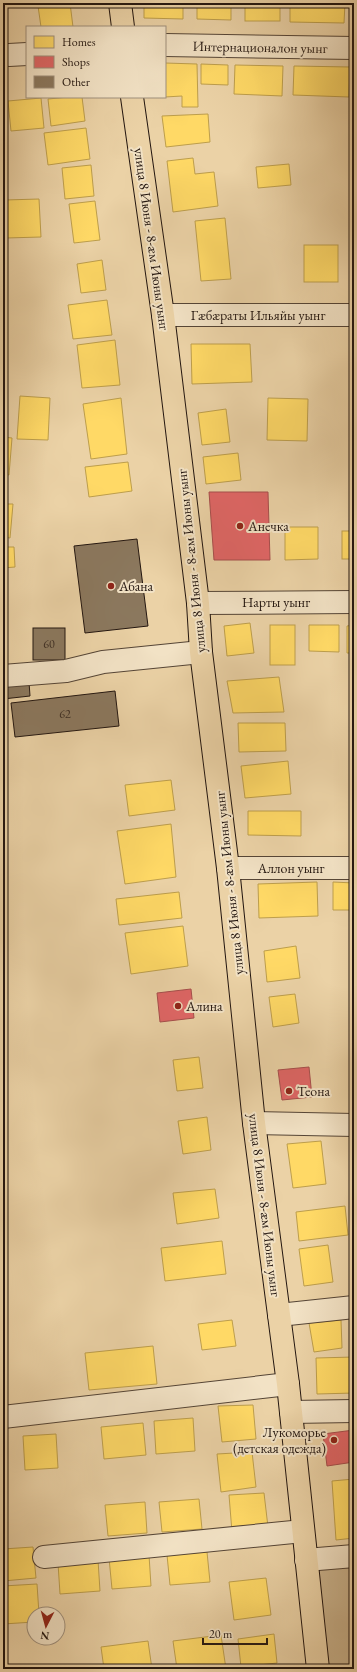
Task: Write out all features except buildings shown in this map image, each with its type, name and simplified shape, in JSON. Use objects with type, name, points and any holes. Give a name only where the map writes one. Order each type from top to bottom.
[{"type":"highway","points":[[120,3],[123,26]]},
{"type":"highway","name":"улица 8 Июня - 8-ӕм Июны уынг","points":[[132,98],[163,315],[198,603],[201,652],[228,868],[254,1123],[288,1384],[318,1669]]},
{"type":"street","name":"Интернационалон уынг","points":[[166,45],[354,48]]},
{"type":"street","name":"Гæбæраты Ильяйы уынг","points":[[163,315],[354,315]]},
{"type":"street","name":"Нарты уынг","points":[[198,603],[354,602]]},
{"type":"street","points":[[3,676],[66,671],[103,662],[201,652]]},
{"type":"street","name":"Аллон уынг","points":[[228,868],[354,868]]},
{"type":"street","points":[[254,1123],[354,1125]]},
{"type":"street","points":[[279,1315],[354,1307]]},
{"type":"street","points":[[3,1417],[288,1384]]},
{"type":"street","points":[[291,1412],[354,1411]]},
{"type":"street","points":[[44,1557],[304,1531]]},
{"type":"street","points":[[306,1560],[354,1556]]},
{"type":"shaded area","points":[[318,1567],[354,1568],[354,1669],[329,1669]]},
{"type":"place","name":"Анечка","points":[[240,526]]},
{"type":"place","name":"Абана","points":[[111,586]]},
{"type":"place","name":"Алина","points":[[178,1006]]},
{"type":"place","name":"Теона","points":[[289,1091]]},
{"type":"place","name":"Лукоморье (детская одежда)","points":[[334,1440]]}]
